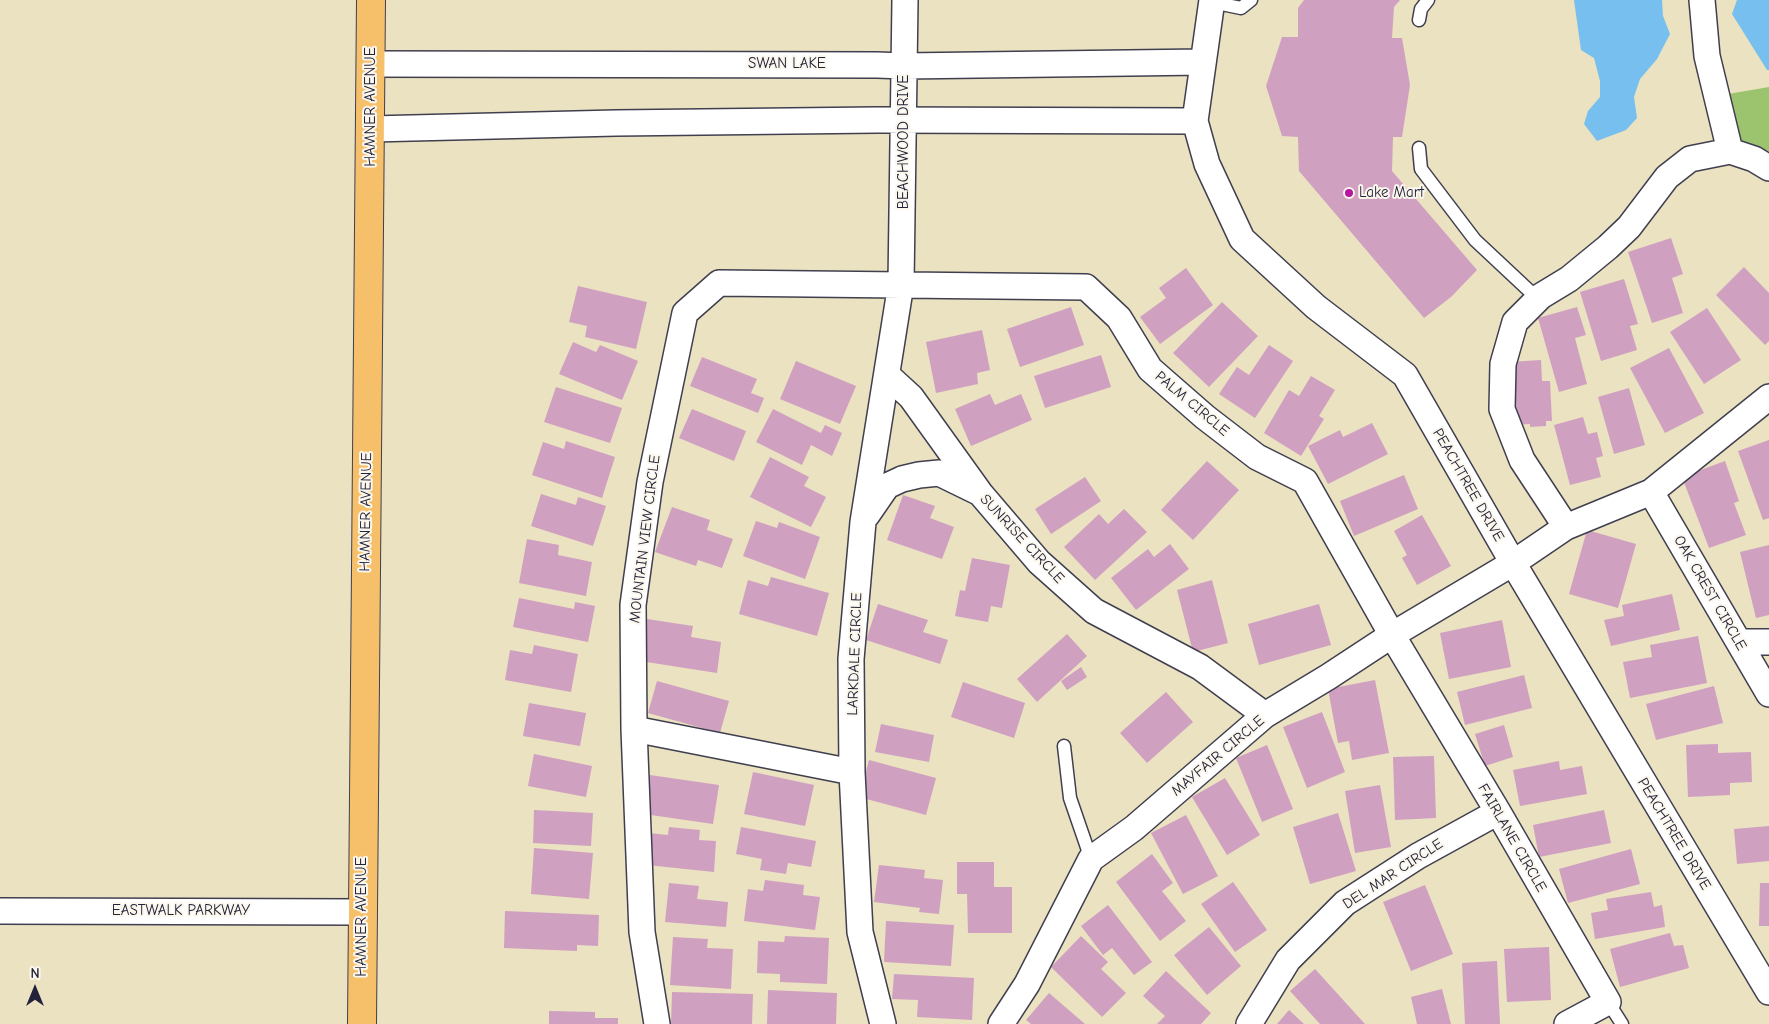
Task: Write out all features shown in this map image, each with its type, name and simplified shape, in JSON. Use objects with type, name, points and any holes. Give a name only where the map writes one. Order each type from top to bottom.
[{"type":"main road","name":"HAMNER AVENUE","points":[[362,1024],[371,0]]},
{"type":"street","name":"BEACHWOOD DRIVE","points":[[901,284],[905,0]]},
{"type":"street","points":[[1702,0],[1707,56],[1730,151]]},
{"type":"street","name":"PEACHTREE DRIVE","points":[[1212,1],[1195,120],[1207,164],[1242,240],[1316,306],[1405,375],[1513,563],[1769,992]]},
{"type":"street","name":"SWAN LAKE","points":[[371,64],[878,64],[904,66],[1203,62]]},
{"type":"street","points":[[371,129],[616,123],[904,120],[1195,120]]},
{"type":"street","points":[[1566,527],[1522,460],[1502,409],[1504,364],[1515,322],[1538,299],[1569,279],[1630,227],[1667,178],[1690,159],[1730,151],[1754,159],[1769,168]]},
{"type":"street","name":"MOUNTAIN VIEW CIRCLE","points":[[658,1024],[642,932],[634,729],[634,605],[650,482],[686,312],[719,283],[901,284]]},
{"type":"street","name":"LARKDALE CIRCLE","points":[[883,1024],[860,932],[852,772],[851,659],[863,522],[888,375],[901,284]]},
{"type":"street","name":"PALM CIRCLE","points":[[901,284],[1086,287],[1119,318],[1150,368],[1205,417],[1257,457],[1305,481],[1392,635]]},
{"type":"street","name":"SUNRISE CIRCLE","points":[[888,375],[911,397],[980,492],[1039,562],[1094,612],[1200,667],[1265,715]]},
{"type":"street","name":"MAYFAIR CIRCLE","points":[[1001,1024],[1027,984],[1091,858],[1134,828],[1265,715],[1392,635],[1513,563],[1566,527],[1652,492],[1769,397]]},
{"type":"street","points":[[863,522],[887,486],[920,474],[939,473],[980,492]]},
{"type":"street","name":"OAK CREST CIRCLE","points":[[1652,492],[1769,694]]},
{"type":"street","name":"FAIRLANE CIRCLE","points":[[1392,635],[1498,812],[1608,1002]]},
{"type":"street","points":[[1739,642],[1769,642]]},
{"type":"street","points":[[634,729],[852,772]]},
{"type":"street","name":"DEL MAR CIRCLE","points":[[1250,1024],[1288,960],[1345,903],[1418,856],[1498,812]]},
{"type":"street","name":"EASTWALK PARKWAY","points":[[0,911],[362,912]]},
{"type":"street","points":[[1567,1024],[1608,1002]]},
{"type":"lane","points":[[1212,1],[1241,8],[1251,0]]},
{"type":"lane","points":[[1419,20],[1421,10],[1428,0]]},
{"type":"lane","points":[[1419,148],[1421,169],[1475,240],[1538,299]]},
{"type":"lane","points":[[1064,746],[1070,798],[1091,858]]},
{"type":"lane","points":[[1608,1002],[1622,1024]]},
{"type":"green space","points":[[1769,87],[1769,151],[1742,143],[1728,94]]},
{"type":"water","points":[[1574,0],[1662,0],[1663,16],[1670,34],[1657,59],[1640,79],[1634,97],[1637,118],[1626,130],[1597,141],[1584,124],[1588,111],[1600,97],[1600,81],[1594,58],[1581,50]]},
{"type":"water","points":[[1737,0],[1769,0],[1769,70],[1767,70],[1732,14]]},
{"type":"building","points":[[1304,0],[1400,0],[1394,7],[1392,38],[1402,38],[1410,85],[1402,137],[1393,137],[1392,171],[1477,270],[1451,297],[1424,318],[1299,171],[1298,137],[1282,136],[1266,86],[1282,37],[1298,37],[1298,8]]},
{"type":"building","points":[[1671,238],[1683,274],[1672,278],[1683,313],[1652,323],[1628,252]]},
{"type":"building","points":[[1744,267],[1769,293],[1769,341],[1765,345],[1716,295]]},
{"type":"building","points":[[1186,268],[1213,305],[1160,344],[1140,317],[1166,298],[1159,288]]},
{"type":"building","points":[[1624,279],[1638,324],[1630,326],[1637,350],[1601,361],[1580,292]]},
{"type":"building","points":[[578,286],[647,302],[636,349],[585,337],[587,326],[569,322]]},
{"type":"building","points":[[1222,302],[1258,336],[1209,387],[1173,353]]},
{"type":"building","points":[[1071,307],[1084,345],[1020,367],[1007,329]]},
{"type":"building","points":[[1577,307],[1586,335],[1575,338],[1587,384],[1559,392],[1538,318]]},
{"type":"building","points":[[1707,308],[1741,360],[1704,384],[1670,332]]},
{"type":"building","points":[[982,330],[990,370],[977,373],[978,384],[936,393],[926,342]]},
{"type":"building","points":[[573,342],[596,352],[600,345],[638,361],[622,400],[559,374]]},
{"type":"building","points":[[1269,345],[1293,361],[1255,418],[1219,394],[1237,367],[1249,375]]},
{"type":"building","points":[[1669,348],[1704,413],[1665,433],[1630,368]]},
{"type":"building","points":[[1101,355],[1111,387],[1045,408],[1034,376]]},
{"type":"building","points":[[702,357],[757,379],[751,393],[764,398],[758,413],[690,386]]},
{"type":"building","points":[[1541,360],[1542,381],[1550,381],[1552,421],[1546,421],[1546,426],[1530,427],[1530,424],[1513,425],[1510,362]]},
{"type":"building","points":[[796,361],[856,386],[840,424],[780,399]]},
{"type":"building","points":[[1311,376],[1335,390],[1319,416],[1324,419],[1301,456],[1264,433],[1289,390],[1299,396]]},
{"type":"building","points":[[556,387],[622,408],[610,443],[544,422]]},
{"type":"building","points":[[1629,388],[1645,445],[1614,454],[1598,397]]},
{"type":"building","points":[[990,394],[995,405],[1021,394],[1032,420],[971,446],[955,409]]},
{"type":"building","points":[[692,409],[746,431],[734,461],[679,438]]},
{"type":"building","points":[[773,409],[821,433],[825,425],[842,433],[832,456],[811,445],[802,465],[756,442]]},
{"type":"building","points":[[1583,417],[1588,434],[1597,432],[1603,456],[1596,458],[1601,477],[1570,485],[1554,425]]},
{"type":"building","points":[[1372,423],[1388,454],[1328,484],[1308,446],[1340,430],[1343,437]]},
{"type":"building","points":[[1769,440],[1769,518],[1763,520],[1738,451]]},
{"type":"building","points":[[566,441],[615,457],[602,498],[532,475],[543,442],[564,449]]},
{"type":"building","points":[[770,457],[809,477],[804,486],[826,497],[811,527],[750,497]]},
{"type":"building","points":[[1207,461],[1239,490],[1193,540],[1161,510]]},
{"type":"building","points":[[1725,461],[1739,501],[1734,503],[1746,535],[1709,548],[1682,477]]},
{"type":"building","points":[[1404,475],[1418,509],[1354,536],[1340,501]]},
{"type":"building","points":[[1085,477],[1101,501],[1051,534],[1035,509]]},
{"type":"building","points":[[541,494],[576,505],[578,497],[606,506],[593,546],[531,526]]},
{"type":"building","points":[[903,495],[935,506],[930,518],[954,527],[942,559],[887,540]]},
{"type":"building","points":[[672,507],[710,520],[707,530],[733,539],[722,568],[698,560],[696,566],[655,552]]},
{"type":"building","points":[[1124,509],[1147,532],[1095,580],[1064,547],[1099,514],[1108,524]]},
{"type":"building","points":[[1422,515],[1451,566],[1417,585],[1402,558],[1407,555],[1394,531]]},
{"type":"building","points":[[756,521],[777,528],[779,522],[820,537],[805,579],[743,556]]},
{"type":"building","points":[[1587,530],[1636,544],[1618,608],[1569,594]]},
{"type":"building","points":[[527,539],[559,545],[558,555],[592,562],[586,596],[519,583]]},
{"type":"building","points":[[1170,544],[1189,569],[1136,610],[1111,578],[1148,549],[1154,557]]},
{"type":"building","points":[[1769,545],[1769,615],[1756,618],[1740,552]]},
{"type":"building","points":[[972,558],[1010,565],[1002,608],[991,606],[988,622],[955,616],[960,590],[965,591]]},
{"type":"building","points":[[771,577],[829,593],[817,636],[739,614],[748,580],[768,586]]},
{"type":"building","points":[[1212,580],[1228,643],[1193,652],[1177,590]]},
{"type":"building","points":[[1672,594],[1680,630],[1611,646],[1604,620],[1624,616],[1622,605]]},
{"type":"building","points":[[519,598],[574,609],[575,602],[595,606],[588,642],[513,627]]},
{"type":"building","points":[[878,604],[928,620],[923,632],[948,640],[940,664],[866,640]]},
{"type":"building","points":[[1319,604],[1331,645],[1259,665],[1248,624]]},
{"type":"building","points":[[647,619],[693,626],[691,637],[721,642],[717,673],[640,661]]},
{"type":"building","points":[[1502,620],[1511,667],[1449,679],[1440,633]]},
{"type":"building","points":[[1067,634],[1087,656],[1037,702],[1017,679]]},
{"type":"building","points":[[1698,636],[1707,683],[1630,698],[1623,662],[1652,657],[1650,645]]},
{"type":"building","points":[[534,645],[578,654],[571,692],[505,680],[510,650],[532,654]]},
{"type":"building","points":[[1081,667],[1087,677],[1067,690],[1061,681]]},
{"type":"building","points":[[1524,675],[1532,708],[1465,725],[1457,692]]},
{"type":"building","points":[[1375,680],[1389,753],[1352,760],[1349,741],[1338,743],[1328,689]]},
{"type":"building","points":[[657,681],[729,701],[720,733],[648,713]]},
{"type":"building","points":[[963,682],[1025,703],[1014,738],[951,717]]},
{"type":"building","points":[[1714,686],[1723,723],[1656,740],[1646,704]]},
{"type":"building","points":[[1166,692],[1193,722],[1147,763],[1120,733]]},
{"type":"building","points":[[529,703],[586,713],[580,746],[523,736]]},
{"type":"building","points":[[1322,712],[1345,772],[1307,788],[1283,727]]},
{"type":"building","points":[[881,724],[934,735],[929,762],[875,752]]},
{"type":"building","points":[[1504,725],[1513,757],[1485,766],[1475,734]]},
{"type":"building","points":[[1718,744],[1718,753],[1751,752],[1752,782],[1730,783],[1730,795],[1688,797],[1686,745]]},
{"type":"building","points":[[1267,745],[1293,809],[1262,822],[1236,758]]},
{"type":"building","points":[[534,754],[592,766],[586,797],[528,786]]},
{"type":"building","points":[[1434,756],[1436,818],[1395,820],[1393,757]]},
{"type":"building","points":[[869,760],[936,778],[926,815],[859,797]]},
{"type":"building","points":[[1559,761],[1560,770],[1582,766],[1587,794],[1520,806],[1513,770]]},
{"type":"building","points":[[753,772],[814,785],[805,826],[744,814]]},
{"type":"building","points":[[650,775],[719,785],[713,824],[644,814]]},
{"type":"building","points":[[1225,778],[1260,835],[1227,855],[1192,797]]},
{"type":"building","points":[[1380,785],[1391,847],[1355,853],[1345,791]]},
{"type":"building","points":[[534,810],[593,813],[591,846],[533,843]]},
{"type":"building","points":[[1604,810],[1611,843],[1539,857],[1533,825]]},
{"type":"building","points":[[1338,813],[1356,871],[1310,884],[1293,827]]},
{"type":"building","points":[[1186,815],[1218,876],[1183,894],[1151,833]]},
{"type":"building","points":[[1769,826],[1769,861],[1737,864],[1734,829]]},
{"type":"building","points":[[669,827],[700,830],[699,840],[716,841],[714,872],[647,865],[649,833],[668,835]]},
{"type":"building","points":[[741,827],[816,841],[811,867],[788,863],[786,874],[760,870],[762,859],[736,854]]},
{"type":"building","points":[[534,848],[593,853],[589,899],[531,894]]},
{"type":"building","points":[[1631,849],[1640,884],[1568,903],[1559,869]]},
{"type":"building","points":[[1152,854],[1173,883],[1162,891],[1186,921],[1160,941],[1116,882]]},
{"type":"building","points":[[957,862],[994,862],[994,887],[1012,887],[1012,933],[968,933],[967,894],[957,894]]},
{"type":"building","points":[[879,865],[925,870],[924,878],[943,880],[939,914],[919,912],[920,908],[874,902]]},
{"type":"building","points":[[765,880],[804,885],[803,895],[820,897],[815,930],[744,921],[748,889],[763,891]]},
{"type":"building","points":[[1233,882],[1267,930],[1235,952],[1201,904]]},
{"type":"building","points":[[669,883],[699,886],[697,899],[728,902],[726,927],[665,922]]},
{"type":"building","points":[[1760,883],[1769,883],[1769,926],[1759,926]]},
{"type":"building","points":[[1425,885],[1453,954],[1411,971],[1383,902]]},
{"type":"building","points":[[1651,892],[1654,907],[1662,905],[1665,927],[1595,939],[1591,913],[1608,910],[1606,899]]},
{"type":"building","points":[[1108,905],[1152,962],[1134,975],[1112,948],[1103,955],[1081,926]]},
{"type":"building","points":[[505,911],[599,915],[598,946],[577,945],[577,951],[504,948]]},
{"type":"building","points":[[886,921],[954,925],[951,966],[884,962]]},
{"type":"building","points":[[1209,927],[1241,966],[1207,995],[1174,955]]},
{"type":"building","points":[[1670,933],[1674,946],[1683,945],[1689,968],[1620,987],[1610,949]]},
{"type":"building","points":[[785,936],[829,938],[827,984],[780,982],[780,974],[757,973],[758,941],[784,942]]},
{"type":"building","points":[[1081,936],[1108,962],[1101,969],[1126,993],[1102,1017],[1051,967]]},
{"type":"building","points":[[673,937],[708,939],[707,948],[733,949],[731,989],[670,985]]},
{"type":"building","points":[[1549,947],[1551,1000],[1507,1002],[1504,949]]},
{"type":"building","points":[[1497,961],[1500,1024],[1465,1024],[1462,963]]},
{"type":"building","points":[[1315,969],[1365,1024],[1320,1024],[1290,991]]},
{"type":"building","points":[[1166,971],[1211,1013],[1201,1024],[1157,1024],[1165,1016],[1143,996]]},
{"type":"building","points":[[894,974],[974,978],[972,1020],[917,1017],[918,1000],[892,999]]},
{"type":"building","points":[[1442,989],[1451,1024],[1417,1024],[1411,997]]},
{"type":"building","points":[[768,990],[837,993],[836,1024],[767,1024]]},
{"type":"building","points":[[672,992],[753,994],[752,1024],[671,1024]]},
{"type":"building","points":[[1049,993],[1085,1024],[1031,1024],[1026,1020]]},
{"type":"building","points":[[1289,1010],[1304,1024],[1277,1024]]},
{"type":"building","points":[[549,1011],[595,1012],[595,1018],[618,1018],[618,1024],[549,1024]]},
{"type":"place","name":"Lake Mart","points":[[1349,193]]}]
